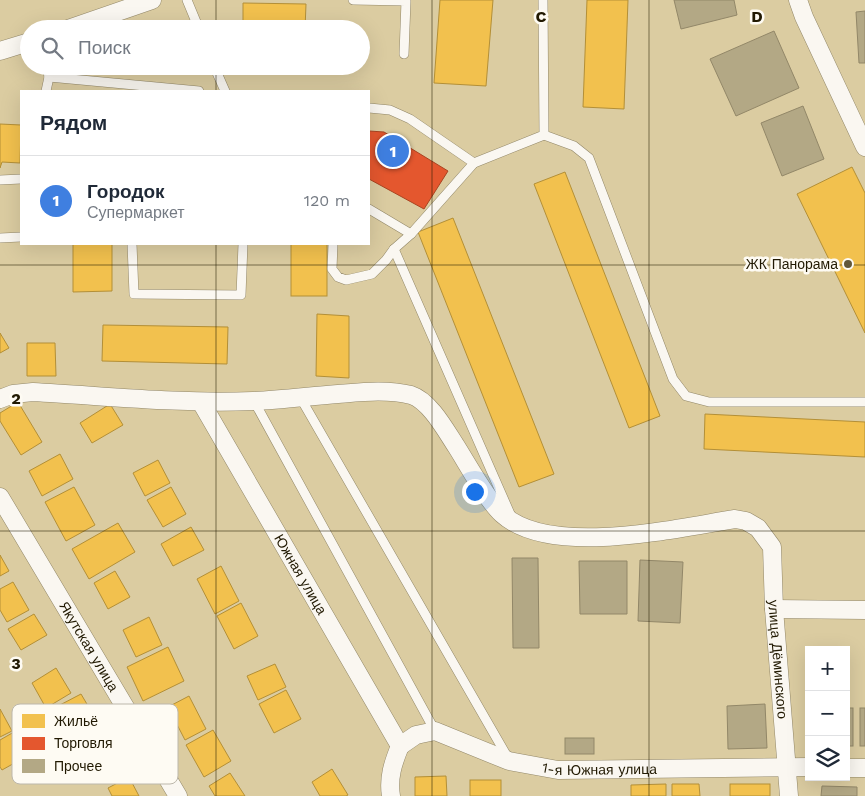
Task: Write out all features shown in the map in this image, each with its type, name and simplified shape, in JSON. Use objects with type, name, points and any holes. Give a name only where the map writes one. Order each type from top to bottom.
[{"type":"street","points":[[94,20],[152,0]]},
{"type":"street","points":[[798,0],[865,147]]},
{"type":"street","points":[[0,51],[20,45]]},
{"type":"street","points":[[0,399],[13,394],[33,392],[201,402],[254,401],[370,391],[413,396],[426,404],[440,421],[491,500],[501,513],[514,523]]},
{"type":"street","name":"Южная улица","points":[[201,402],[400,746]]},
{"type":"street","name":"Якутская улица","points":[[0,497],[123,704]]},
{"type":"street","name":"улица Дёминского","points":[[514,523],[544,534],[591,538],[624,536],[735,519],[746,521],[758,528],[772,547],[774,609],[789,796]]},
{"type":"street","points":[[774,609],[865,610]]},
{"type":"street","points":[[391,796],[392,766],[400,746],[416,735],[435,731]]},
{"type":"street","name":"1-я Южная улица","points":[[435,731],[509,761],[558,770],[805,767]]},
{"type":"street","points":[[850,768],[865,768]]},
{"type":"street","name":"Якутская улица","points":[[171,784],[178,796]]},
{"type":"lane","points":[[187,0],[195,20]]},
{"type":"lane","points":[[353,0],[406,1],[404,54]]},
{"type":"lane","points":[[543,0],[544,135]]},
{"type":"lane","points":[[218,75],[225,90]]},
{"type":"lane","points":[[46,90],[49,77],[126,88],[175,90]]},
{"type":"lane","points":[[370,108],[390,110],[410,119],[474,163]]},
{"type":"lane","points":[[333,245],[332,269],[338,277],[346,280],[372,274],[394,249],[411,234],[474,163],[544,135],[579,148],[589,158],[673,379],[686,396],[709,402],[865,402]]},
{"type":"lane","points":[[0,180],[20,179]]},
{"type":"lane","points":[[370,209],[411,234]]},
{"type":"lane","points":[[0,238],[20,237]]},
{"type":"lane","points":[[132,245],[134,294],[222,295],[241,295],[243,245]]},
{"type":"lane","points":[[394,249],[514,523]]},
{"type":"lane","points":[[300,397],[509,761]]},
{"type":"lane","points":[[254,401],[435,731]]},
{"type":"building: Жильё","points":[[440,0],[493,0],[486,86],[434,83]]},
{"type":"building: Жильё","points":[[587,0],[628,0],[624,109],[583,107]]},
{"type":"building: Жильё","points":[[243,3],[306,4],[305,20],[243,20]]},
{"type":"building: Жильё","points":[[0,124],[20,125],[20,163],[2,162],[0,168]]},
{"type":"building: Жильё","name":"ЖК Панорама","points":[[852,167],[865,193],[865,333],[797,194]]},
{"type":"building: Жильё","points":[[565,172],[660,416],[629,428],[534,184]]},
{"type":"building: Жильё","points":[[453,218],[554,474],[519,487],[418,232]]},
{"type":"building: Жильё","points":[[73,245],[112,245],[112,291],[73,292]]},
{"type":"building: Жильё","points":[[291,245],[327,245],[327,296],[291,296]]},
{"type":"building: Жильё","points":[[317,314],[349,316],[349,378],[316,376]]},
{"type":"building: Жильё","points":[[103,325],[228,327],[227,364],[102,361]]},
{"type":"building: Жильё","points":[[0,333],[9,348],[0,353]]},
{"type":"building: Жильё","points":[[27,343],[55,343],[56,376],[27,376]]},
{"type":"building: Жильё","points":[[18,402],[42,442],[21,455],[0,421],[0,413]]},
{"type":"building: Жильё","points":[[110,404],[123,425],[92,443],[80,423]]},
{"type":"building: Жильё","points":[[705,414],[865,422],[865,457],[704,449]]},
{"type":"building: Жильё","points":[[60,454],[73,479],[42,496],[29,471]]},
{"type":"building: Жильё","points":[[158,460],[170,483],[145,496],[133,473]]},
{"type":"building: Жильё","points":[[74,487],[95,525],[66,541],[45,502]]},
{"type":"building: Жильё","points":[[171,487],[186,514],[163,527],[147,500]]},
{"type":"building: Жильё","points":[[118,523],[135,552],[89,579],[72,549]]},
{"type":"building: Жильё","points":[[191,527],[204,550],[173,566],[161,544]]},
{"type":"building: Жильё","points":[[0,555],[9,571],[0,576]]},
{"type":"building: Жильё","points":[[221,566],[239,601],[215,614],[197,579]]},
{"type":"building: Жильё","points":[[115,571],[130,597],[108,609],[94,583]]},
{"type":"building: Жильё","points":[[13,582],[29,610],[7,622],[0,610],[0,589]]},
{"type":"building: Жильё","points":[[241,603],[258,636],[234,649],[217,616]]},
{"type":"building: Жильё","points":[[34,614],[47,635],[21,650],[8,629]]},
{"type":"building: Жильё","points":[[149,617],[162,645],[136,657],[123,630]]},
{"type":"building: Жильё","points":[[168,647],[184,681],[143,701],[127,667]]},
{"type":"building: Жильё","points":[[275,664],[286,687],[258,700],[247,676]]},
{"type":"building: Жильё","points":[[56,668],[71,693],[53,704],[44,704],[32,683]]},
{"type":"building: Жильё","points":[[286,690],[301,719],[274,733],[259,704]]},
{"type":"building: Жильё","points":[[81,694],[87,704],[62,704]]},
{"type":"building: Жильё","points":[[189,696],[206,729],[185,740],[178,726],[178,704],[174,704]]},
{"type":"building: Жильё","points":[[0,709],[12,731],[0,737]]},
{"type":"building: Жильё","points":[[213,730],[231,761],[204,777],[186,745]]},
{"type":"building: Жильё","points":[[12,733],[12,764],[2,770],[0,767],[0,740]]},
{"type":"building: Жильё","points":[[332,769],[348,795],[320,796],[312,782]]},
{"type":"building: Жильё","points":[[230,773],[245,796],[215,796],[209,786]]},
{"type":"building: Жильё","points":[[446,776],[447,796],[415,796],[415,777]]},
{"type":"building: Жильё","points":[[470,780],[501,780],[501,796],[470,796]]},
{"type":"building: Жильё","points":[[116,784],[133,784],[139,796],[112,796],[108,788]]},
{"type":"building: Жильё","points":[[666,784],[666,796],[631,796],[631,785]]},
{"type":"building: Жильё","points":[[672,784],[699,784],[700,796],[672,796]]},
{"type":"building: Жильё","points":[[730,784],[770,784],[770,796],[730,796]]},
{"type":"building: Торговля","points":[[370,131],[384,132],[448,171],[424,209],[370,180]]},
{"type":"building: Прочее","points":[[674,0],[734,0],[737,15],[681,29]]},
{"type":"building: Прочее","points":[[865,11],[865,63],[859,63],[856,12]]},
{"type":"building: Прочее","points":[[774,31],[799,88],[736,116],[710,59]]},
{"type":"building: Прочее","points":[[803,106],[824,159],[782,176],[761,123]]},
{"type":"building: Прочее","points":[[512,558],[538,558],[539,648],[513,648]]},
{"type":"building: Прочее","points":[[640,560],[683,562],[680,623],[638,621]]},
{"type":"building: Прочее","points":[[579,561],[627,561],[627,614],[580,614]]},
{"type":"building: Прочее","points":[[765,704],[767,748],[728,749],[727,706]]},
{"type":"building: Прочее","points":[[850,708],[853,708],[853,746],[850,746]]},
{"type":"building: Прочее","points":[[860,708],[865,708],[865,746],[860,746]]},
{"type":"building: Прочее","points":[[565,738],[594,738],[594,754],[565,754]]},
{"type":"building: Прочее","points":[[822,786],[857,787],[857,796],[821,796]]},
{"type":"place","name":"Городок","points":[[393,151]]},
{"type":"place","name":"ЖК Панорама","points":[[848,264]]}]
